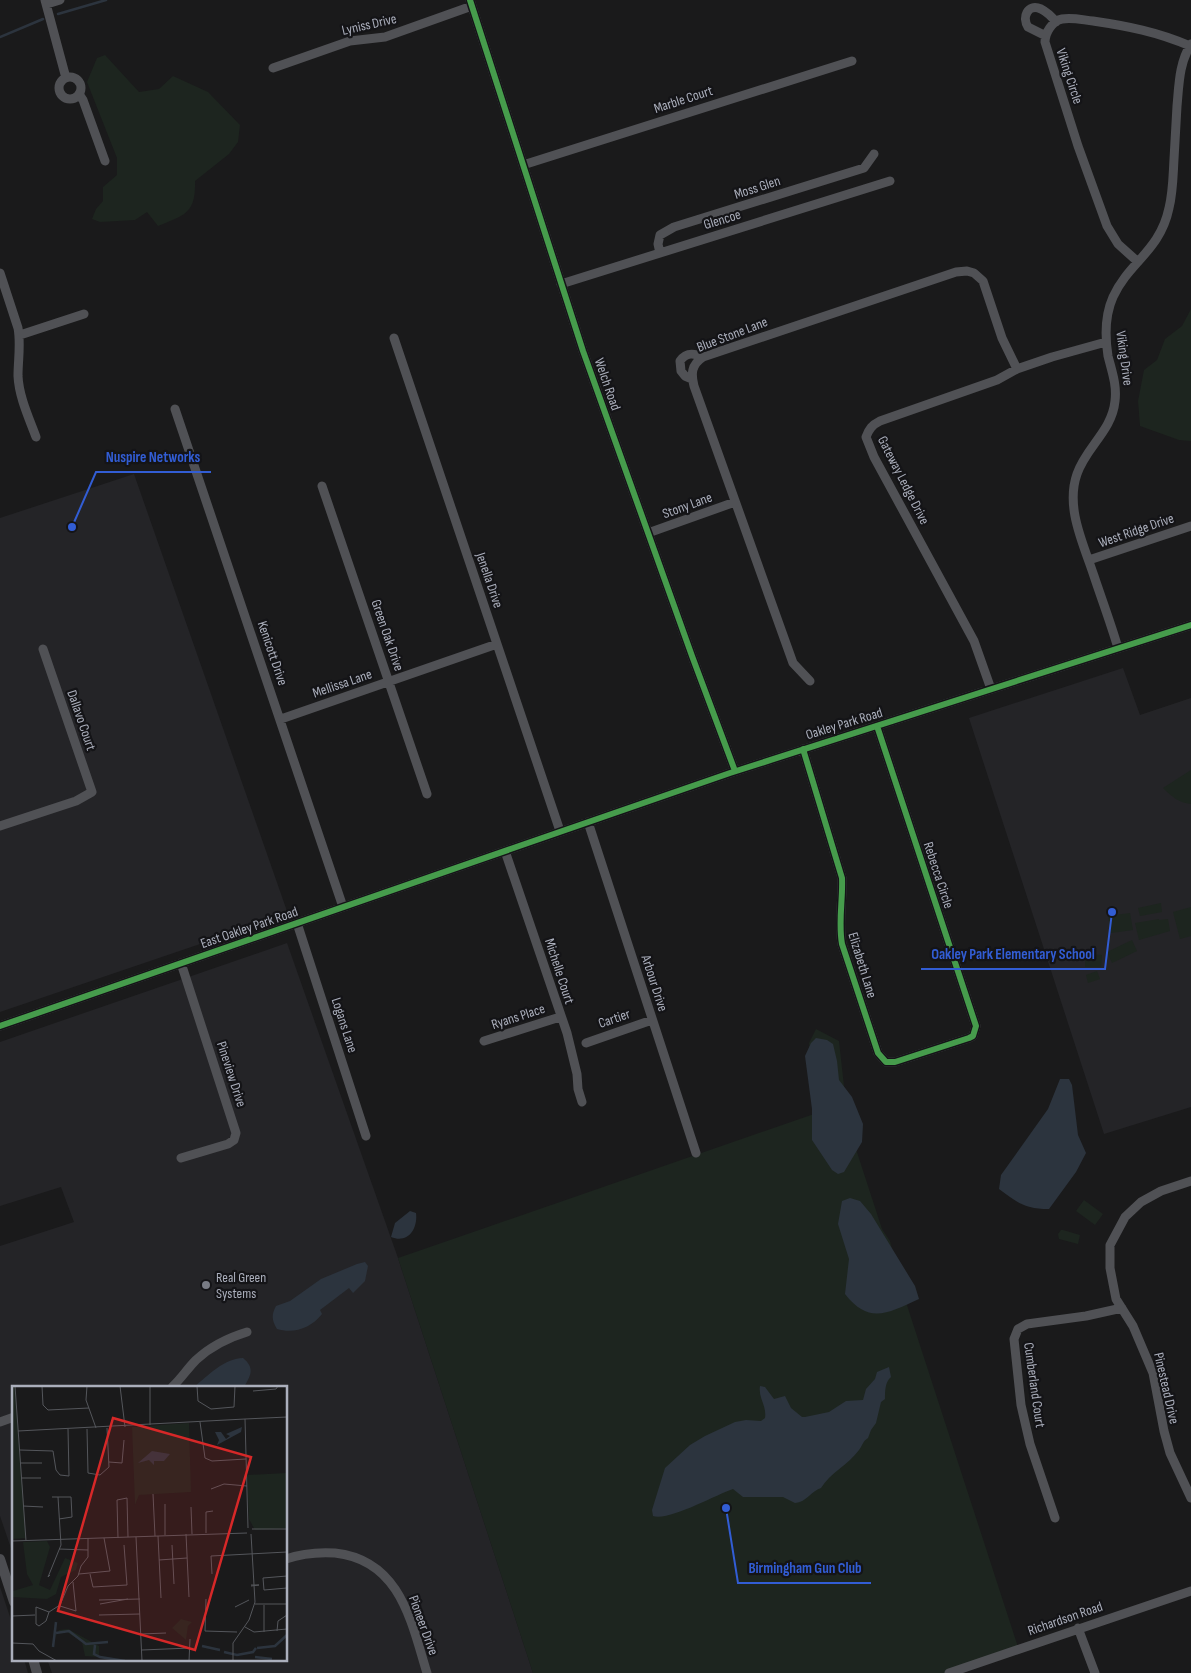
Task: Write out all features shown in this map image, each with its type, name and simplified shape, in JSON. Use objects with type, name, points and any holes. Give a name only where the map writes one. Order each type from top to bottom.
[{"type":"main road","points":[[0,1559],[12,1596]]},
{"type":"main road","points":[[32,1660],[37,1673]]},
{"type":"street","points":[[60,0],[46,2],[66,78]]},
{"type":"street","name":"Lyniss Drive","points":[[272,68],[350,41],[385,37],[471,3]]},
{"type":"street","name":"Welch Road","points":[[471,3],[586,360],[735,771]]},
{"type":"street","points":[[1046,36],[1031,30],[1027,26],[1024,18],[1026,12],[1033,8],[1038,8],[1048,13],[1056,22],[1062,19],[1076,19],[1155,32],[1190,45]]},
{"type":"street","name":"Viking Circle","points":[[1056,22],[1046,36],[1045,42],[1067,110],[1107,226],[1116,242],[1138,262]]},
{"type":"street","name":"Viking Drive","points":[[1118,648],[1075,515],[1074,481],[1080,466],[1104,432],[1113,412],[1116,390],[1106,342],[1106,322],[1113,298],[1121,283],[1157,239],[1165,225],[1169,211],[1180,72],[1190,45]]},
{"type":"street","name":"Marble Court","points":[[523,165],[852,61]]},
{"type":"street","points":[[79,94],[70,99],[61,94],[59,85],[66,78],[73,77],[78,81],[80,87],[79,94],[83,100],[105,161]]},
{"type":"street","name":"Moss Glen","points":[[660,253],[658,244],[660,235],[674,227],[864,168],[874,154]]},
{"type":"street","name":"Glencoe","points":[[561,284],[890,181]]},
{"type":"street","name":"Blue Stone Lane","points":[[692,379],[693,368],[703,357],[956,272],[967,271],[974,273],[983,280],[1002,338],[1017,369]]},
{"type":"street","points":[[0,273],[20,335],[18,376],[21,393],[36,437]]},
{"type":"street","points":[[20,335],[84,314]]},
{"type":"street","name":"Jenella Drive","points":[[394,338],[560,831]]},
{"type":"street","name":"Gateway Ledge Drive","points":[[991,689],[974,640],[874,457],[866,437],[868,430],[880,420],[997,380],[1017,369],[1106,342]]},
{"type":"street","points":[[703,357],[694,353],[688,354],[683,357],[679,366],[682,374],[692,379],[793,663],[810,681]]},
{"type":"street","name":"Kenicott Drive","points":[[175,409],[343,907]]},
{"type":"street","name":"Green Oak Drive","points":[[322,486],[427,794]]},
{"type":"street","name":"Stony Lane","points":[[648,534],[735,502]]},
{"type":"street","name":"West Ridge Drive","points":[[1089,560],[1191,526]]},
{"type":"street","name":"Oakley Park Road","points":[[506,850],[735,771],[1191,625]]},
{"type":"street","name":"Mellissa Lane","points":[[281,719],[497,644]]},
{"type":"street","name":"Dallavo Court","points":[[0,826],[76,801],[92,792],[43,649]]},
{"type":"street","name":"Rebecca Circle","points":[[877,726],[974,1021],[975,1032]]},
{"type":"street","name":"Elizabeth Lane","points":[[803,749],[842,878],[843,895],[840,930],[842,944],[881,1058],[886,1062],[895,1062],[969,1038],[975,1032]]},
{"type":"street","name":"Arbour Drive","points":[[588,822],[696,1153]]},
{"type":"street","name":"East Oakley Park Road","points":[[0,1026],[506,850]]},
{"type":"street","name":"Michelle Court","points":[[506,850],[573,1056],[582,1102]]},
{"type":"street","name":"Logans Lane","points":[[297,923],[366,1136]]},
{"type":"street","name":"Pineview Drive","points":[[181,963],[236,1133],[234,1140],[228,1144],[181,1158]]},
{"type":"street","name":"Ryans Place","points":[[484,1041],[560,1017]]},
{"type":"street","name":"Cartier","points":[[586,1043],[652,1020]]},
{"type":"street","name":"Pinestead Drive","points":[[1191,1181],[1161,1191],[1141,1202],[1125,1217],[1110,1245],[1112,1281],[1116,1299],[1137,1333],[1153,1373],[1170,1453],[1191,1498]]},
{"type":"street","name":"Cumberland Court","points":[[1055,1518],[1030,1444],[1021,1405],[1014,1346],[1015,1334],[1018,1329],[1027,1324],[1086,1316],[1122,1308]]},
{"type":"street","points":[[173,1386],[195,1361],[209,1349],[224,1340],[247,1332]]},
{"type":"street","points":[[0,1422],[12,1418]]},
{"type":"street","name":"Pioneer Drive","points":[[288,1558],[301,1554],[321,1552],[344,1554],[363,1560],[383,1573],[404,1605],[426,1673]]},
{"type":"street","name":"Richardson Road","points":[[949,1673],[1191,1591]]},
{"type":"street","points":[[1078,1628],[1095,1673]]},
{"type":"shaded area","points":[[105,55],[139,92],[159,89],[173,76],[208,92],[240,125],[238,142],[229,154],[195,181],[193,200],[187,212],[158,226],[147,212],[135,220],[100,222],[92,219],[96,209],[103,201],[103,187],[117,175],[117,158],[87,82],[97,58]]},
{"type":"shaded area","points":[[1191,309],[1191,441],[1179,440],[1140,426],[1138,401],[1144,370],[1157,360],[1165,339],[1182,326]]},
{"type":"shaded area","points":[[134,474],[288,914],[0,1012],[0,518]]},
{"type":"shaded area","points":[[1123,668],[1140,715],[1191,698],[1191,1107],[1104,1134],[969,718]]},
{"type":"shaded area","points":[[1191,770],[1191,804],[1176,799],[1163,788]]},
{"type":"shaded area","points":[[1161,903],[1162,912],[1140,916],[1138,908]]},
{"type":"shaded area","points":[[1191,907],[1191,936],[1180,939],[1173,912]]},
{"type":"shaded area","points":[[1130,913],[1133,930],[1111,933],[1108,916]]},
{"type":"shaded area","points":[[1168,919],[1170,931],[1139,940],[1135,923]]},
{"type":"shaded area","points":[[1132,940],[1137,951],[1112,963],[1107,952]]},
{"type":"shaded area","points":[[287,943],[398,1258],[533,1673],[52,1673],[47,1660],[288,1660],[288,1386],[12,1386],[12,1551],[0,1516],[0,1246],[74,1222],[61,1187],[0,1206],[0,1042]]},
{"type":"shaded area","points":[[1085,954],[1102,955],[1101,967],[1085,967]]},
{"type":"shaded area","points":[[1097,971],[1100,979],[1088,983],[1086,975]]},
{"type":"shaded area","points":[[816,1029],[839,1041],[845,1095],[855,1146],[882,1229],[890,1241],[904,1296],[1018,1647],[944,1673],[533,1673],[398,1258],[814,1114],[809,1043]]},
{"type":"shaded area","points":[[816,1038],[827,1040],[833,1044],[839,1080],[852,1097],[863,1124],[862,1142],[844,1172],[838,1174],[832,1170],[812,1140],[812,1109],[805,1056],[811,1043]]},
{"type":"shaded area","points":[[1060,1079],[1069,1079],[1072,1085],[1078,1135],[1086,1153],[1076,1172],[1049,1209],[1034,1208],[1017,1201],[999,1189],[1001,1175],[1048,1109]]},
{"type":"shaded area","points":[[850,1198],[860,1201],[871,1214],[915,1286],[919,1299],[888,1312],[871,1313],[862,1310],[845,1294],[849,1259],[838,1224],[842,1201]]},
{"type":"shaded area","points":[[1084,1200],[1103,1214],[1095,1225],[1076,1211]]},
{"type":"shaded area","points":[[410,1211],[416,1213],[415,1224],[411,1234],[397,1239],[391,1237],[395,1223]]},
{"type":"shaded area","points":[[1061,1230],[1080,1235],[1078,1244],[1059,1239],[1058,1234]]},
{"type":"shaded area","points":[[365,1262],[368,1266],[365,1281],[353,1293],[349,1288],[320,1310],[322,1314],[318,1319],[302,1329],[290,1331],[277,1329],[273,1318],[276,1306],[290,1301],[321,1279]]},
{"type":"shaded area","points":[[243,1358],[250,1368],[251,1372],[244,1386],[195,1386],[223,1364]]},
{"type":"shaded area","points":[[889,1367],[891,1377],[886,1384],[885,1399],[881,1402],[876,1423],[868,1438],[855,1455],[829,1478],[821,1488],[814,1491],[803,1501],[795,1503],[783,1497],[743,1497],[733,1489],[670,1515],[653,1516],[652,1510],[665,1468],[690,1445],[735,1422],[746,1420],[761,1421],[765,1418],[760,1386],[765,1387],[774,1399],[785,1396],[791,1408],[802,1417],[805,1417],[829,1412],[846,1401],[863,1400],[866,1389],[875,1379],[877,1372]]},
{"type":"shaded area","points":[[0,1587],[12,1623],[12,1660],[24,1660],[28,1673],[0,1673]]},
{"type":"waterway","points":[[58,14],[106,0]]},
{"type":"waterway","points":[[0,37],[43,19]]},
{"type":"cycle path","points":[[470,0],[583,351],[735,771]]},
{"type":"cycle path","points":[[0,1026],[730,773],[1191,625]]},
{"type":"cycle path","points":[[803,749],[842,878],[840,928],[842,944],[878,1053],[886,1062],[895,1062],[969,1038],[973,1036],[976,1026],[877,726]]},
{"type":"place","name":"Nuspire Networks","points":[[72,527]]},
{"type":"place","name":"Oakley Park Elementary School","points":[[1112,912]]},
{"type":"place","name":"Real Green Systems","points":[[206,1285]]},
{"type":"place","name":"Birmingham Gun Club","points":[[726,1508]]}]
